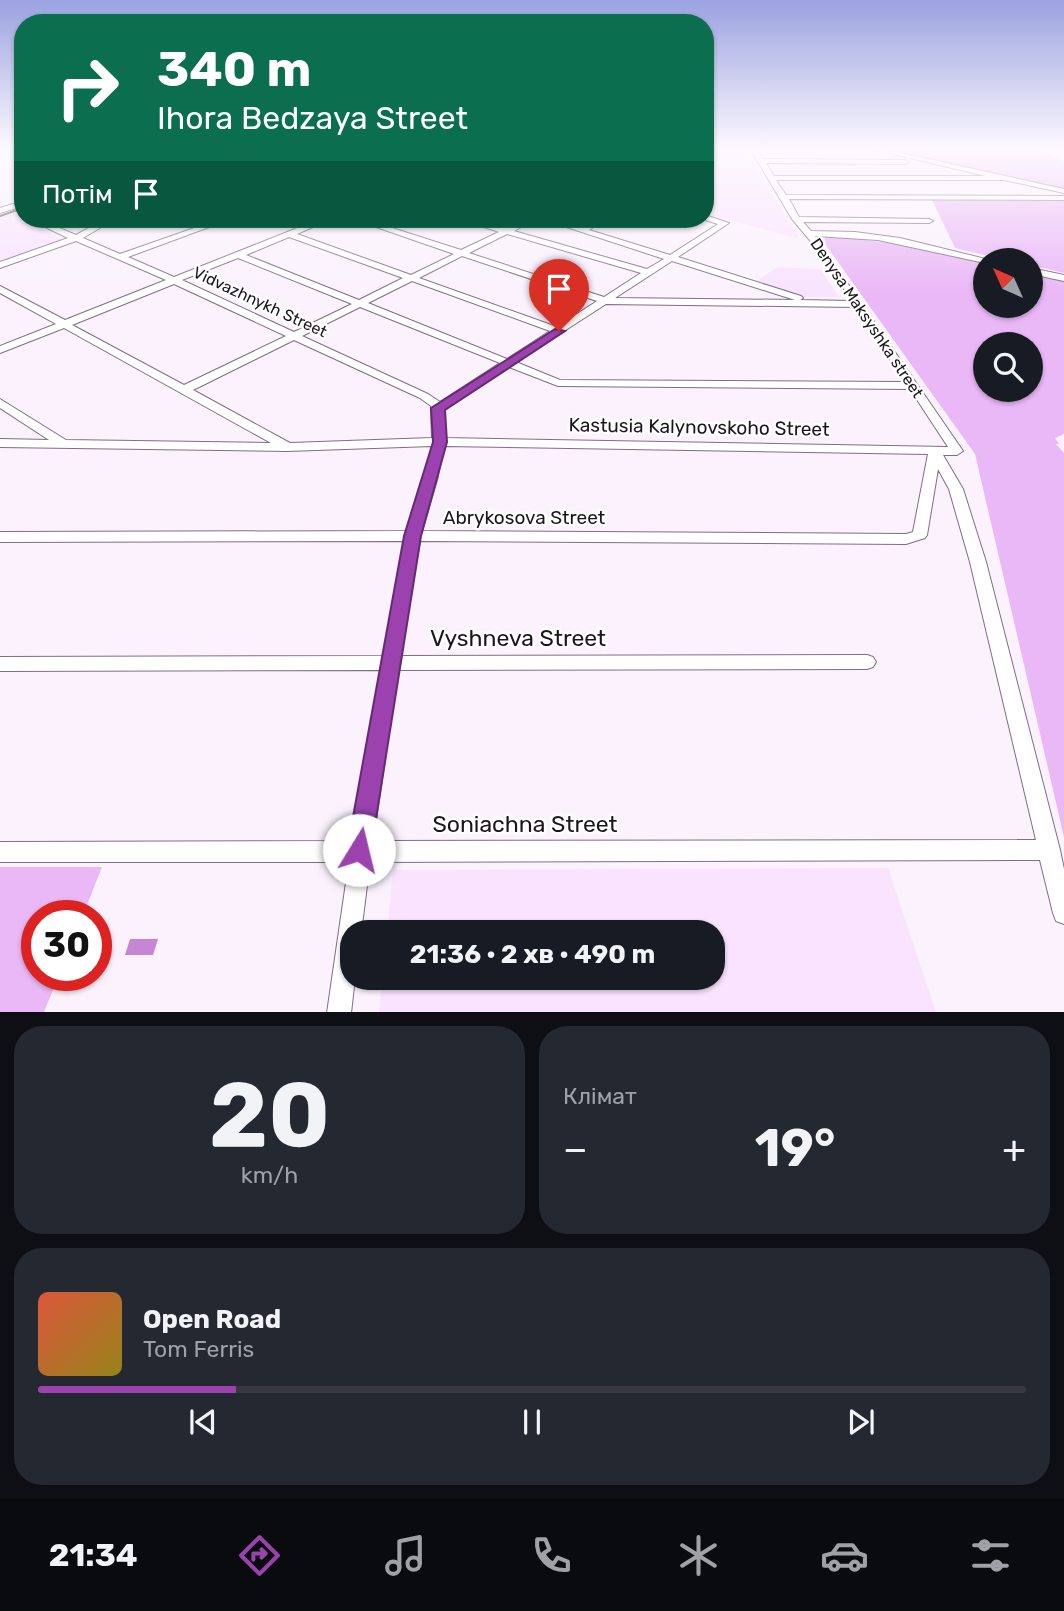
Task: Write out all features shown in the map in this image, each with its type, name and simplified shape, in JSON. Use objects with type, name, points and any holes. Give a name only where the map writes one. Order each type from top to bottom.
[{"type":"street","name":"Denysa Maksyshka street","points":[[782,197],[796,219],[821,248],[957,451]]},
{"type":"street","points":[[845,197],[1061,198]]},
{"type":"street","points":[[796,219],[929,221]]},
{"type":"street","points":[[339,1012],[359,850],[390,661],[413,536],[440,442],[438,408],[724,223],[714,220]]},
{"type":"street","name":"Vidvazhnykh Street","points":[[53,228],[294,335],[424,396],[438,408]]},
{"type":"street","points":[[0,265],[76,238],[94,228]]},
{"type":"street","points":[[120,257],[202,228]]},
{"type":"street","points":[[0,350],[171,279],[304,228]]},
{"type":"street","points":[[383,228],[606,301],[858,304]]},
{"type":"street","points":[[495,228],[650,273]]},
{"type":"street","points":[[184,390],[512,228]]},
{"type":"street","points":[[575,228],[813,303]]},
{"type":"street","points":[[809,234],[844,233],[883,238],[973,257]]},
{"type":"street","points":[[289,234],[559,331]]},
{"type":"street","points":[[237,254],[509,364],[563,383],[914,386]]},
{"type":"street","points":[[1043,274],[1064,278]]},
{"type":"street","points":[[0,289],[287,447]]},
{"type":"street","points":[[0,403],[64,443]]},
{"type":"street","name":"Kastusia Kalynovskoho Street","points":[[0,443],[287,447],[440,442],[957,451]]},
{"type":"street","points":[[935,451],[956,489],[978,562],[1064,913]]},
{"type":"street","name":"Abrykosova Street","points":[[0,537],[915,538],[922,530],[935,451]]},
{"type":"street","name":"Vyshneva Street","points":[[0,664],[390,661],[867,662]]},
{"type":"street","name":"Soniachna Street","points":[[0,852],[1049,850]]},
{"type":"shaded area","points":[[714,197],[774,197],[800,239],[714,216]]},
{"type":"shaded area","points":[[932,200],[1064,201],[1064,273],[1043,268],[1043,248],[973,248],[973,252],[955,248]]},
{"type":"shaded area","points":[[12,213],[14,228],[41,228],[62,239],[0,262],[0,218]]},
{"type":"shaded area","points":[[827,236],[918,246],[973,259],[973,318],[1043,318],[1043,276],[1064,281],[1064,434],[1055,438],[1059,444],[1056,444],[1064,453],[1064,837],[975,454],[823,241]]},
{"type":"shaded area","points":[[777,267],[820,269],[839,297],[805,297],[757,281]]},
{"type":"shaded area","points":[[0,867],[102,867],[89,900],[21,900],[21,991],[53,991],[44,1012],[0,1012]]},
{"type":"shaded area","points":[[888,868],[936,1012],[379,1012],[381,990],[725,990],[725,920],[388,920],[393,870]]},
{"type":"shaded area","points":[[130,939],[158,939],[153,955],[125,955]]},
{"type":"tram line","points":[[0,216],[14,211]]},
{"type":"route","points":[[359,850],[413,536],[440,442],[438,408],[559,331]]}]
